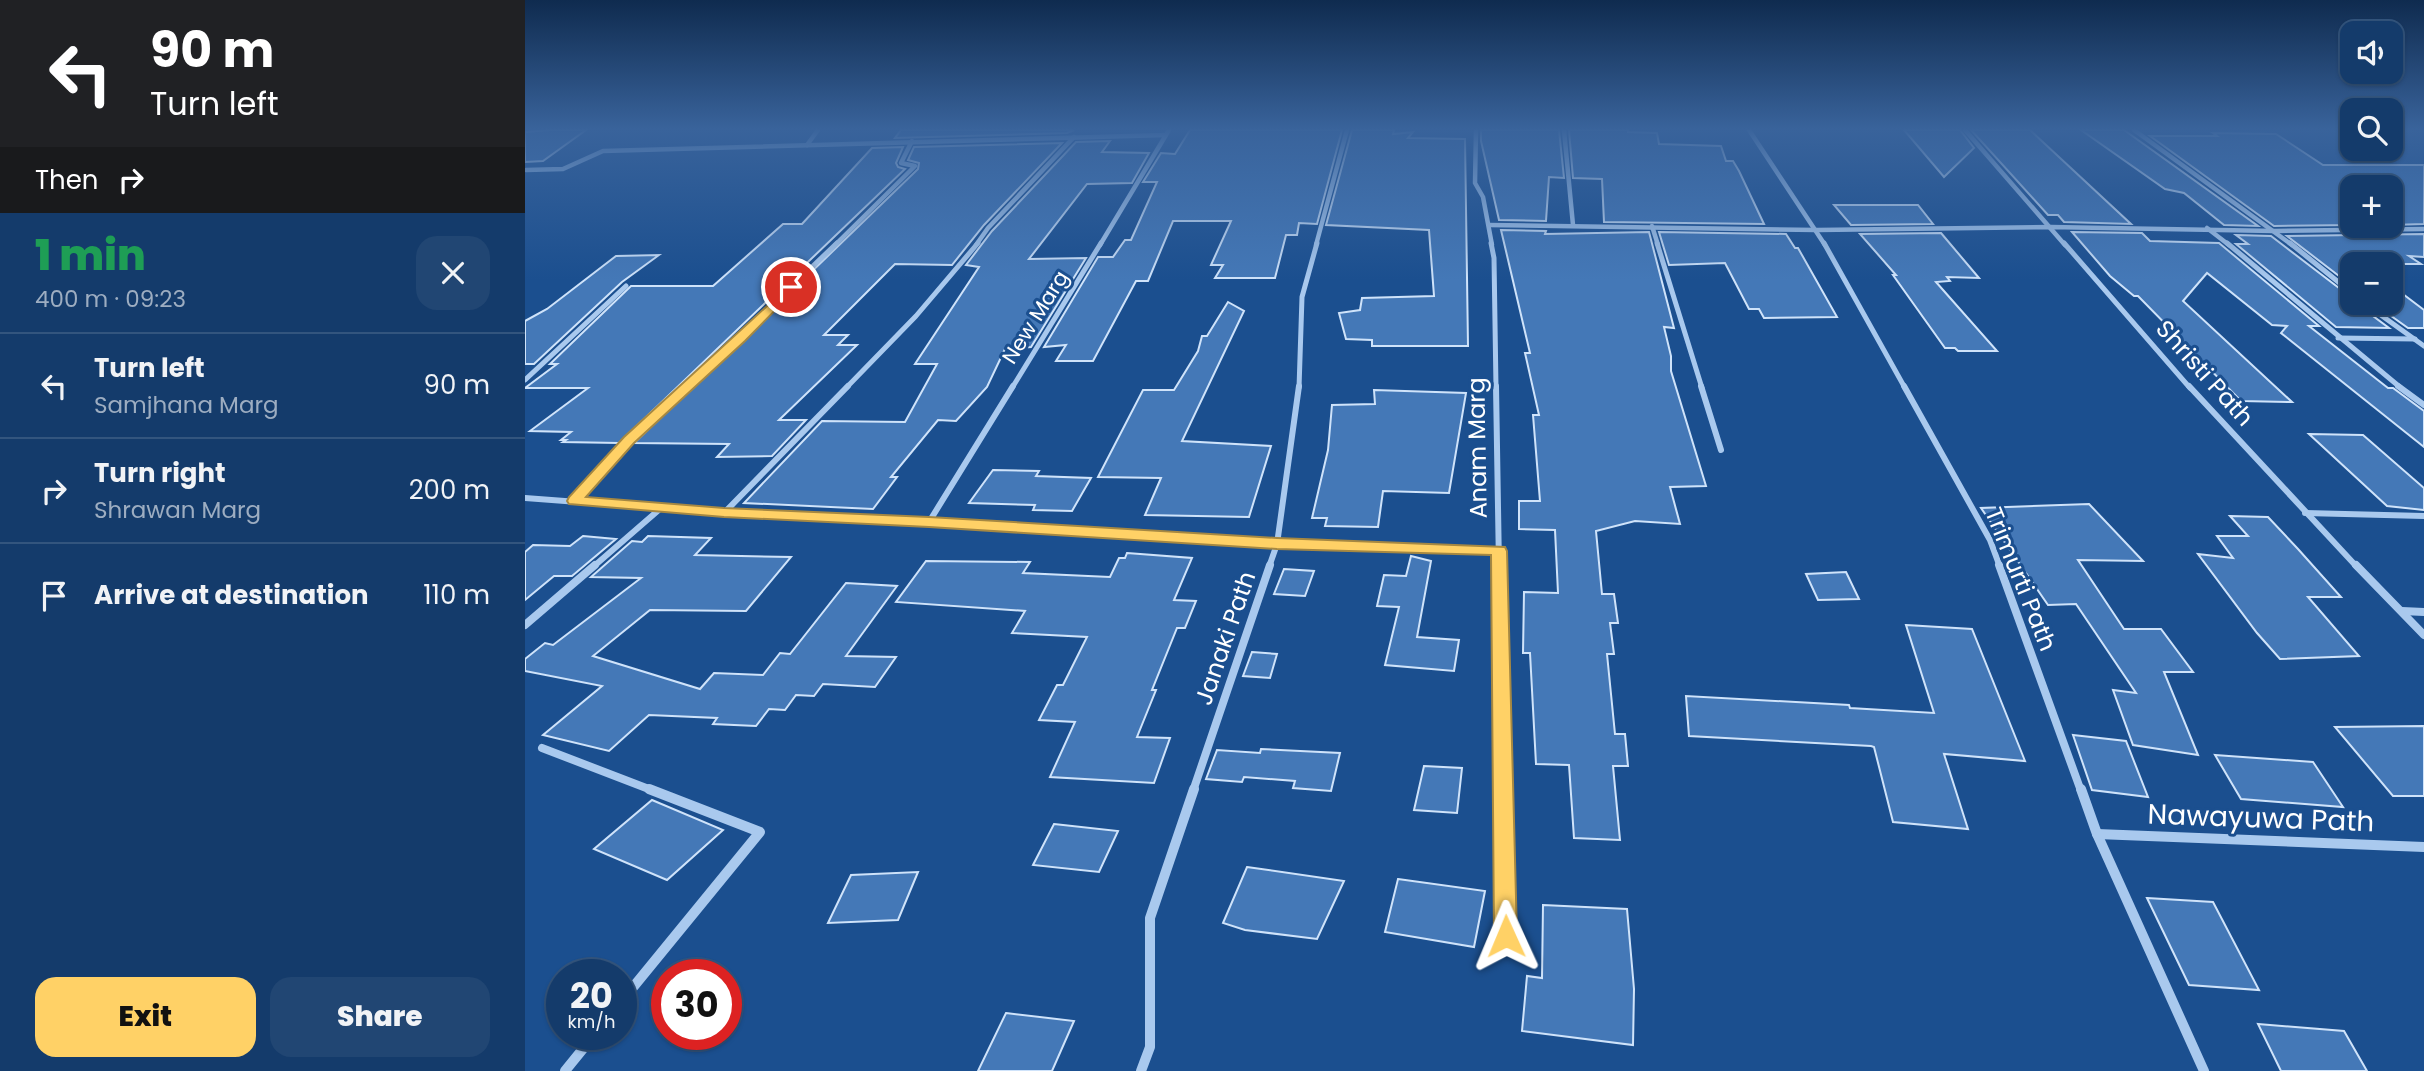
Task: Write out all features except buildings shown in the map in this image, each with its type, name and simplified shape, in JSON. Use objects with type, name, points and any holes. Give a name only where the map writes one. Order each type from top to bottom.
[{"type":"street","points":[[575,501],[629,440],[741,338],[901,180]]},
{"type":"street","points":[[724,513],[916,316],[965,261],[988,228],[1034,180]]},
{"type":"street","name":"New Marg","points":[[929,522],[1140,180]]},
{"type":"street","name":"Janaki Path","points":[[1141,1071],[1150,1047],[1150,918],[1277,544],[1299,396],[1302,296],[1333,180]]},
{"type":"street","name":"Anam Marg","points":[[1475,180],[1476,190],[1483,197],[1494,258],[1506,936]]},
{"type":"street","points":[[1569,180],[1573,225]]},
{"type":"street","name":"Trimurti Path","points":[[1783,180],[1817,230],[1990,540],[2097,834],[2204,1071]]},
{"type":"street","name":"Shristi Path","points":[[2009,180],[2195,393],[2305,513],[2424,635]]},
{"type":"street","points":[[2204,180],[2275,230],[2340,283]]},
{"type":"street","points":[[1489,225],[1817,230],[2050,227],[2424,229]]},
{"type":"street","points":[[1652,226],[1721,450]]},
{"type":"street","points":[[2206,228],[2256,263],[2379,373],[2424,405]]},
{"type":"street","points":[[525,380],[626,286]]},
{"type":"street","points":[[2381,315],[2424,345]]},
{"type":"street","points":[[2338,338],[2415,339]]},
{"type":"street","points":[[525,498],[724,513],[929,522],[1277,544],[1499,551]]},
{"type":"street","points":[[525,625],[661,508]]},
{"type":"street","points":[[2305,513],[2424,516]]},
{"type":"street","points":[[2401,611],[2424,612]]},
{"type":"street","points":[[542,748],[760,832],[637,982]]},
{"type":"street","name":"Nawayuwa Path","points":[[2097,834],[2424,847]]},
{"type":"street","points":[[565,1071],[582,1050]]},
{"type":"route","points":[[791,287],[741,338],[629,440],[575,501],[724,513],[929,522],[1277,544],[1499,551],[1506,936]]}]
